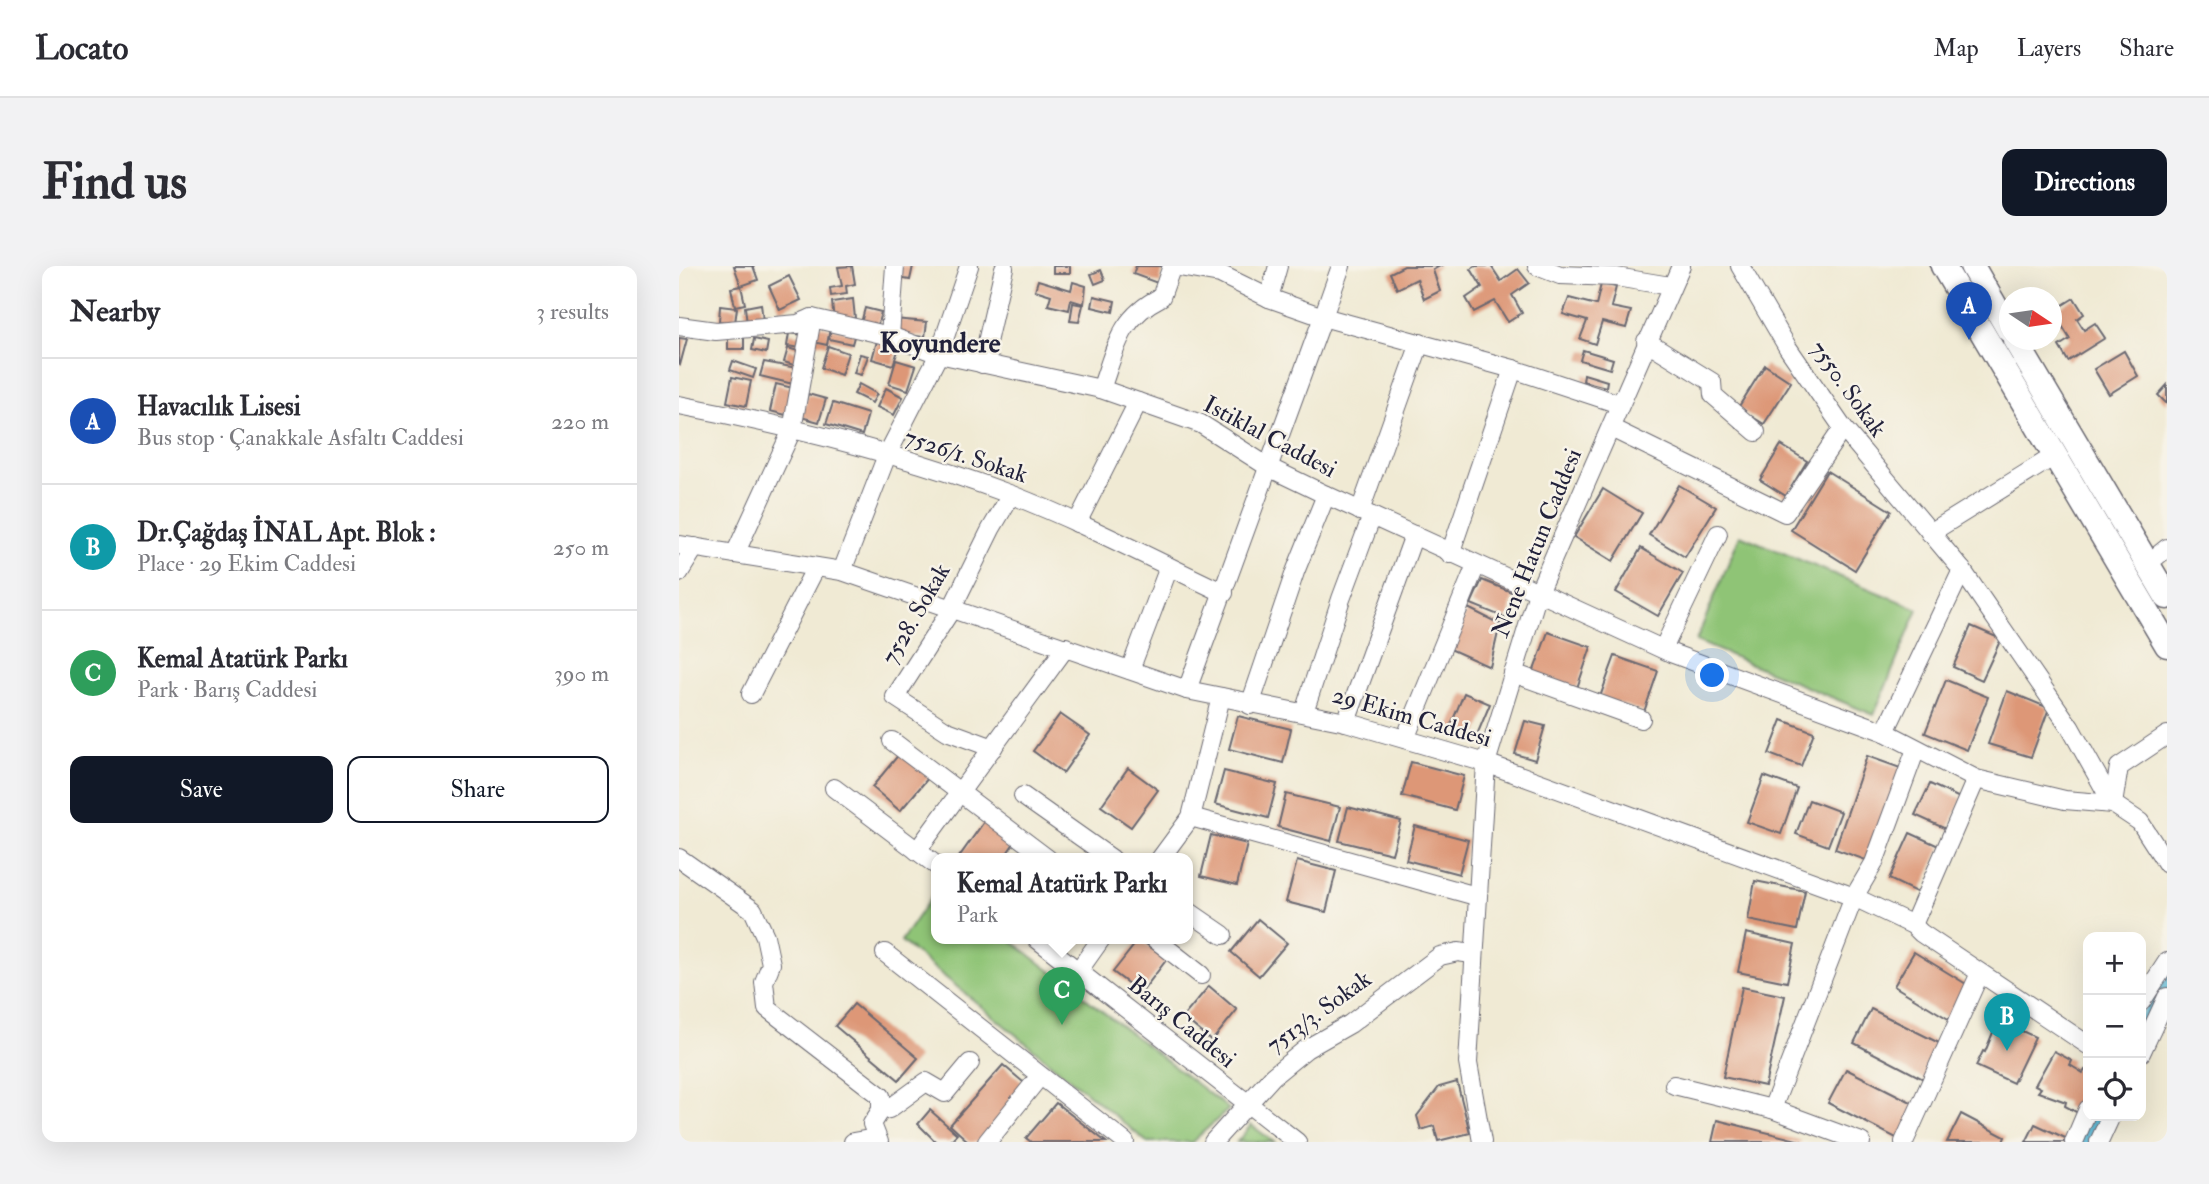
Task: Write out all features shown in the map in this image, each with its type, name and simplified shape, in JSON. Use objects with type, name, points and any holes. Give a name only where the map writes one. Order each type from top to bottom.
[{"type":"highway","points":[[1943,266],[2167,645]]},
{"type":"highway","points":[[1972,266],[1999,311]]},
{"type":"highway","points":[[2021,350],[2167,597]]},
{"type":"street","points":[[890,336],[895,266]]},
{"type":"street","points":[[842,571],[887,455],[939,354],[969,266]]},
{"type":"street","points":[[1101,389],[1124,327],[1143,306],[1161,297],[1173,266],[1221,270],[1269,298],[1323,317],[1513,369],[1619,404]]},
{"type":"street","points":[[1269,298],[1278,266]]},
{"type":"street","points":[[1187,690],[1270,468],[1341,266]]},
{"type":"street","points":[[1537,266],[1560,275],[1616,277],[1670,286]]},
{"type":"street","name":"Nene Hatun Caddesi","points":[[1482,1142],[1468,1063],[1472,954],[1486,763],[1538,593],[1681,266]]},
{"type":"street","name":"7550. Sokak","points":[[1739,266],[1788,348],[1843,428],[1962,570],[2070,727],[2113,804]]},
{"type":"street","points":[[982,363],[1005,267]]},
{"type":"street","points":[[735,554],[792,430],[812,318]]},
{"type":"street","name":"Istiklal Caddesi","points":[[679,327],[716,331],[797,324],[812,318],[890,336],[939,354],[1101,389],[1201,425],[1270,468],[1450,554],[1663,649],[1885,732],[1976,779],[2065,800],[2113,804]]},
{"type":"street","points":[[1646,341],[1712,382],[1713,395],[1756,432]]},
{"type":"street","points":[[1304,712],[1420,343]]},
{"type":"street","points":[[1450,554],[1513,369]]},
{"type":"street","points":[[1077,523],[1138,402]]},
{"type":"street","name":"7526/1. Sokak","points":[[679,405],[792,430],[887,455],[1011,495],[1077,523],[1224,593]]},
{"type":"street","points":[[1611,428],[1785,513],[1843,428]]},
{"type":"street","points":[[1930,533],[2056,455]]},
{"type":"street","name":"7528. Sokak","points":[[993,748],[947,731],[895,697],[951,610],[1011,495]]},
{"type":"street","points":[[1250,705],[1295,572],[1326,495]]},
{"type":"street","points":[[1663,649],[1718,534]]},
{"type":"street","points":[[1346,722],[1414,535]]},
{"type":"street","points":[[679,573],[687,546]]},
{"type":"street","name":"29 Ekim Caddesi","points":[[687,546],[842,571],[1187,690],[1250,705],[1304,712],[1346,722],[1486,763],[1854,897],[1913,925],[2083,1042]]},
{"type":"street","points":[[2147,564],[2167,548]]},
{"type":"street","points":[[1405,739],[1476,565]]},
{"type":"street","points":[[751,694],[816,567]]},
{"type":"street","points":[[1130,670],[1169,567]]},
{"type":"street","points":[[1885,732],[1962,570]]},
{"type":"street","points":[[917,851],[1066,648]]},
{"type":"street","points":[[1513,673],[1641,719]]},
{"type":"street","points":[[1164,853],[1191,817],[1221,697]]},
{"type":"street","points":[[2167,735],[2119,767],[2113,804],[2140,822],[2167,864]]},
{"type":"street","points":[[892,741],[1040,853]]},
{"type":"street","points":[[1772,1109],[1854,897],[1874,863],[1916,749]]},
{"type":"street","points":[[1913,925],[1976,779]]},
{"type":"street","points":[[834,788],[931,861]]},
{"type":"street","points":[[1023,796],[1104,853]]},
{"type":"street","points":[[1191,817],[1476,896]]},
{"type":"street","points":[[679,858],[753,910],[765,936],[771,964],[764,982],[767,1008],[881,1096],[881,1110],[872,1124],[877,1140],[853,1142]]},
{"type":"street","points":[[1193,914],[1223,935]]},
{"type":"street","name":"Barış Caddesi","points":[[1044,944],[1297,1142]]},
{"type":"street","points":[[1079,970],[1097,944]]},
{"type":"street","points":[[1161,944],[1201,975]]},
{"type":"street","name":"7513/3. Sokak","points":[[1213,1142],[1273,1076],[1305,1049],[1350,1024],[1440,956],[1458,952],[1472,954]]},
{"type":"street","points":[[885,953],[1125,1142]]},
{"type":"street","points":[[2146,995],[2167,962]]},
{"type":"street","points":[[1904,1142],[1980,973]]},
{"type":"street","points":[[2146,1046],[2161,1025],[2167,997]]},
{"type":"street","points":[[881,1110],[889,1109],[926,1082],[945,1093],[970,1063]]},
{"type":"street","points":[[987,1142],[1040,1076]]},
{"type":"street","points":[[1674,1085],[1772,1109],[1861,1142]]},
{"type":"street","points":[[2074,1142],[2083,1121]]},
{"type":"street","points":[[2099,1142],[2109,1121]]},
{"type":"green space","points":[[1740,535],[1918,609],[1874,715],[1696,641]]},
{"type":"green space","points":[[931,897],[931,944],[1015,944],[1229,1109],[1192,1142],[1147,1142],[901,941]]},
{"type":"green space","points":[[1251,1125],[1274,1142],[1237,1142]]},
{"type":"building","points":[[734,266],[753,266],[758,280],[741,286]]},
{"type":"building","points":[[852,266],[855,284],[846,286],[847,294],[831,296],[830,288],[842,286],[838,267]]},
{"type":"building","points":[[900,266],[913,266],[910,280],[898,278]]},
{"type":"building","points":[[1053,266],[1070,266],[1070,273],[1053,273]]},
{"type":"building","points":[[1136,266],[1163,266],[1160,284],[1133,274]]},
{"type":"building","points":[[1404,266],[1440,266],[1433,270],[1440,291],[1424,299],[1417,279],[1397,289],[1390,273]]},
{"type":"building","points":[[1476,266],[1491,266],[1501,281],[1518,269],[1529,283],[1512,295],[1522,313],[1508,322],[1495,301],[1474,312],[1466,298],[1482,287],[1471,269]]},
{"type":"building","points":[[1101,270],[1105,280],[1095,284],[1091,274]]},
{"type":"building","points":[[789,276],[801,300],[780,310],[769,286]]},
{"type":"building","points":[[1038,280],[1071,290],[1073,282],[1086,286],[1084,304],[1071,300],[1069,310],[1048,305],[1051,295],[1035,290]]},
{"type":"building","points":[[1601,284],[1616,287],[1611,307],[1631,311],[1626,328],[1602,322],[1595,344],[1580,339],[1587,321],[1563,314],[1569,298],[1596,305]]},
{"type":"building","points":[[741,286],[745,304],[735,306],[731,288]]},
{"type":"building","points":[[1094,296],[1115,301],[1113,312],[1092,307]]},
{"type":"building","points":[[2074,298],[2084,314],[2077,319],[2084,330],[2095,323],[2105,338],[2068,361],[2061,350],[2062,344],[2070,339],[2062,326],[2062,305]]},
{"type":"building","points":[[853,299],[855,318],[834,320],[832,302]]},
{"type":"building","points":[[1073,303],[1083,305],[1079,322],[1070,321]]},
{"type":"building","points":[[761,304],[763,321],[747,324],[745,307]]},
{"type":"building","points":[[720,306],[737,308],[735,323],[719,321]]},
{"type":"building","points":[[865,308],[881,312],[877,327],[861,323]]},
{"type":"building","points":[[894,319],[927,322],[925,337],[893,334]]},
{"type":"building","points":[[816,325],[830,328],[827,345],[813,342]]},
{"type":"building","points":[[831,328],[855,333],[852,344],[829,339]]},
{"type":"building","points":[[789,333],[803,335],[801,348],[787,346]]},
{"type":"building","points":[[728,337],[744,337],[744,349],[728,349]]},
{"type":"building","points":[[679,338],[687,339],[680,365],[679,364]]},
{"type":"building","points":[[754,339],[768,342],[766,353],[752,350]]},
{"type":"building","points":[[877,341],[899,348],[893,365],[872,359]]},
{"type":"building","points":[[828,346],[848,353],[841,375],[821,368]]},
{"type":"building","points":[[788,348],[801,352],[797,366],[784,362]]},
{"type":"building","points":[[1583,350],[1613,359],[1610,369],[1580,360]]},
{"type":"building","points":[[2124,351],[2138,376],[2109,394],[2094,369]]},
{"type":"building","points":[[860,354],[868,356],[861,375],[854,373]]},
{"type":"building","points":[[896,360],[916,366],[908,390],[889,384]]},
{"type":"building","points":[[733,361],[756,369],[753,378],[730,370]]},
{"type":"building","points":[[764,362],[797,368],[793,384],[760,376]]},
{"type":"building","points":[[1765,365],[1791,382],[1764,424],[1738,408]]},
{"type":"building","points":[[1584,374],[1607,381],[1606,387],[1583,381]]},
{"type":"building","points":[[732,377],[751,381],[746,406],[727,402]]},
{"type":"building","points":[[776,384],[793,388],[786,415],[770,411]]},
{"type":"building","points":[[859,384],[877,394],[872,403],[854,394]]},
{"type":"building","points":[[2167,385],[2167,404],[2158,395]]},
{"type":"building","points":[[886,388],[903,397],[894,415],[877,407]]},
{"type":"building","points":[[808,394],[826,399],[819,422],[801,417]]},
{"type":"building","points":[[833,403],[868,414],[862,435],[826,424]]},
{"type":"building","points":[[1781,445],[1807,461],[1786,496],[1760,480]]},
{"type":"building","points":[[1827,471],[1891,511],[1855,570],[1791,530]]},
{"type":"building","points":[[1679,485],[1716,507],[1685,557],[1649,535]]},
{"type":"building","points":[[1603,489],[1642,513],[1613,561],[1574,537]]},
{"type":"building","points":[[1641,548],[1683,573],[1658,616],[1616,592]]},
{"type":"building","points":[[1482,580],[1514,593],[1508,619],[1471,604]]},
{"type":"building","points":[[1468,608],[1500,624],[1490,667],[1450,649]]},
{"type":"building","points":[[1971,626],[2001,639],[1982,680],[1953,667]]},
{"type":"building","points":[[1548,632],[1591,647],[1577,688],[1533,673]]},
{"type":"building","points":[[1615,656],[1658,671],[1644,712],[1600,697]]},
{"type":"building","points":[[1946,680],[1988,697],[1967,750],[1925,733]]},
{"type":"building","points":[[2007,691],[2049,708],[2031,757],[1988,744]]},
{"type":"building","points":[[1464,693],[1490,704],[1474,742],[1448,732]]},
{"type":"building","points":[[1060,714],[1090,735],[1063,773],[1033,751]]},
{"type":"building","points":[[1238,716],[1291,729],[1283,763],[1229,749]]},
{"type":"building","points":[[1782,720],[1814,732],[1801,766],[1769,754]]},
{"type":"building","points":[[1525,721],[1545,726],[1535,760],[1515,754]]},
{"type":"building","points":[[900,753],[929,777],[900,811],[872,787]]},
{"type":"building","points":[[1867,756],[1906,770],[1874,863],[1835,849]]},
{"type":"building","points":[[1411,762],[1464,776],[1455,810],[1402,796]]},
{"type":"building","points":[[1128,768],[1158,790],[1131,827],[1101,806]]},
{"type":"building","points":[[1224,771],[1277,784],[1268,818],[1215,804]]},
{"type":"building","points":[[1764,776],[1797,788],[1781,834],[1747,822]]},
{"type":"building","points":[[1930,784],[1962,799],[1948,830],[1915,815]]},
{"type":"building","points":[[1286,794],[1340,807],[1331,841],[1278,827]]},
{"type":"building","points":[[1809,800],[1841,812],[1828,846],[1796,834]]},
{"type":"building","points":[[1348,807],[1401,821],[1392,854],[1339,841]]},
{"type":"building","points":[[986,819],[1016,840],[1007,853],[962,853]]},
{"type":"building","points":[[1415,826],[1468,840],[1459,874],[1406,860]]},
{"type":"building","points":[[1910,833],[1941,847],[1920,894],[1889,879]]},
{"type":"building","points":[[1211,835],[1247,844],[1237,885],[1201,876]]},
{"type":"building","points":[[1297,861],[1336,871],[1326,912],[1286,902]]},
{"type":"building","points":[[1755,881],[1805,891],[1797,930],[1748,920]]},
{"type":"building","points":[[1258,919],[1287,943],[1259,976],[1231,952]]},
{"type":"building","points":[[1746,933],[1795,944],[1787,982],[1738,972]]},
{"type":"building","points":[[1135,944],[1146,944],[1167,959],[1141,993],[1113,972]]},
{"type":"building","points":[[1914,952],[1971,987],[1950,1020],[1894,986]]},
{"type":"building","points":[[1209,986],[1237,1010],[1212,1041],[1183,1017]]},
{"type":"building","points":[[1742,987],[1785,996],[1765,1086],[1723,1077]]},
{"type":"building","points":[[854,1004],[918,1058],[899,1080],[835,1026]]},
{"type":"building","points":[[1871,1009],[1945,1046],[1927,1081],[1854,1043]]},
{"type":"building","points":[[1998,1020],[2035,1037],[2013,1083],[1976,1066]]},
{"type":"building","points":[[2054,1051],[2072,1061],[2070,1065],[2083,1073],[2083,1108],[2078,1113],[2065,1106],[2066,1102],[2038,1092],[2041,1088],[2035,1085]]},
{"type":"building","points":[[1003,1065],[1029,1087],[982,1142],[969,1142],[950,1125]]},
{"type":"building","points":[[1846,1069],[1919,1106],[1902,1141],[1828,1103]]},
{"type":"building","points":[[1457,1082],[1470,1133],[1438,1141],[1434,1126],[1421,1130],[1417,1116],[1439,1087]]},
{"type":"building","points":[[1056,1103],[1106,1142],[1031,1142],[1026,1138]]},
{"type":"building","points":[[930,1110],[957,1134],[949,1142],[936,1142],[918,1124]]},
{"type":"building","points":[[1961,1114],[2005,1137],[2003,1142],[1947,1142]]},
{"type":"building","points":[[1717,1120],[1801,1141],[1801,1142],[1712,1142]]},
{"type":"building","points":[[2035,1124],[2074,1142],[2026,1142]]},
{"type":"waterway","points":[[2146,1020],[2167,977]]},
{"type":"waterway","points":[[2084,1142],[2095,1121]]},
{"type":"place","name":"Havacılık Lisesi","points":[[1969,340]]},
{"type":"place","name":"Kemal Atatürk Parkı","points":[[1062,1025]]},
{"type":"place","name":"Dr.Çağdaş İNAL Apt. Blok :","points":[[2007,1051]]},
{"type":"district","name":"Koyundere","points":[[940,343]]}]
